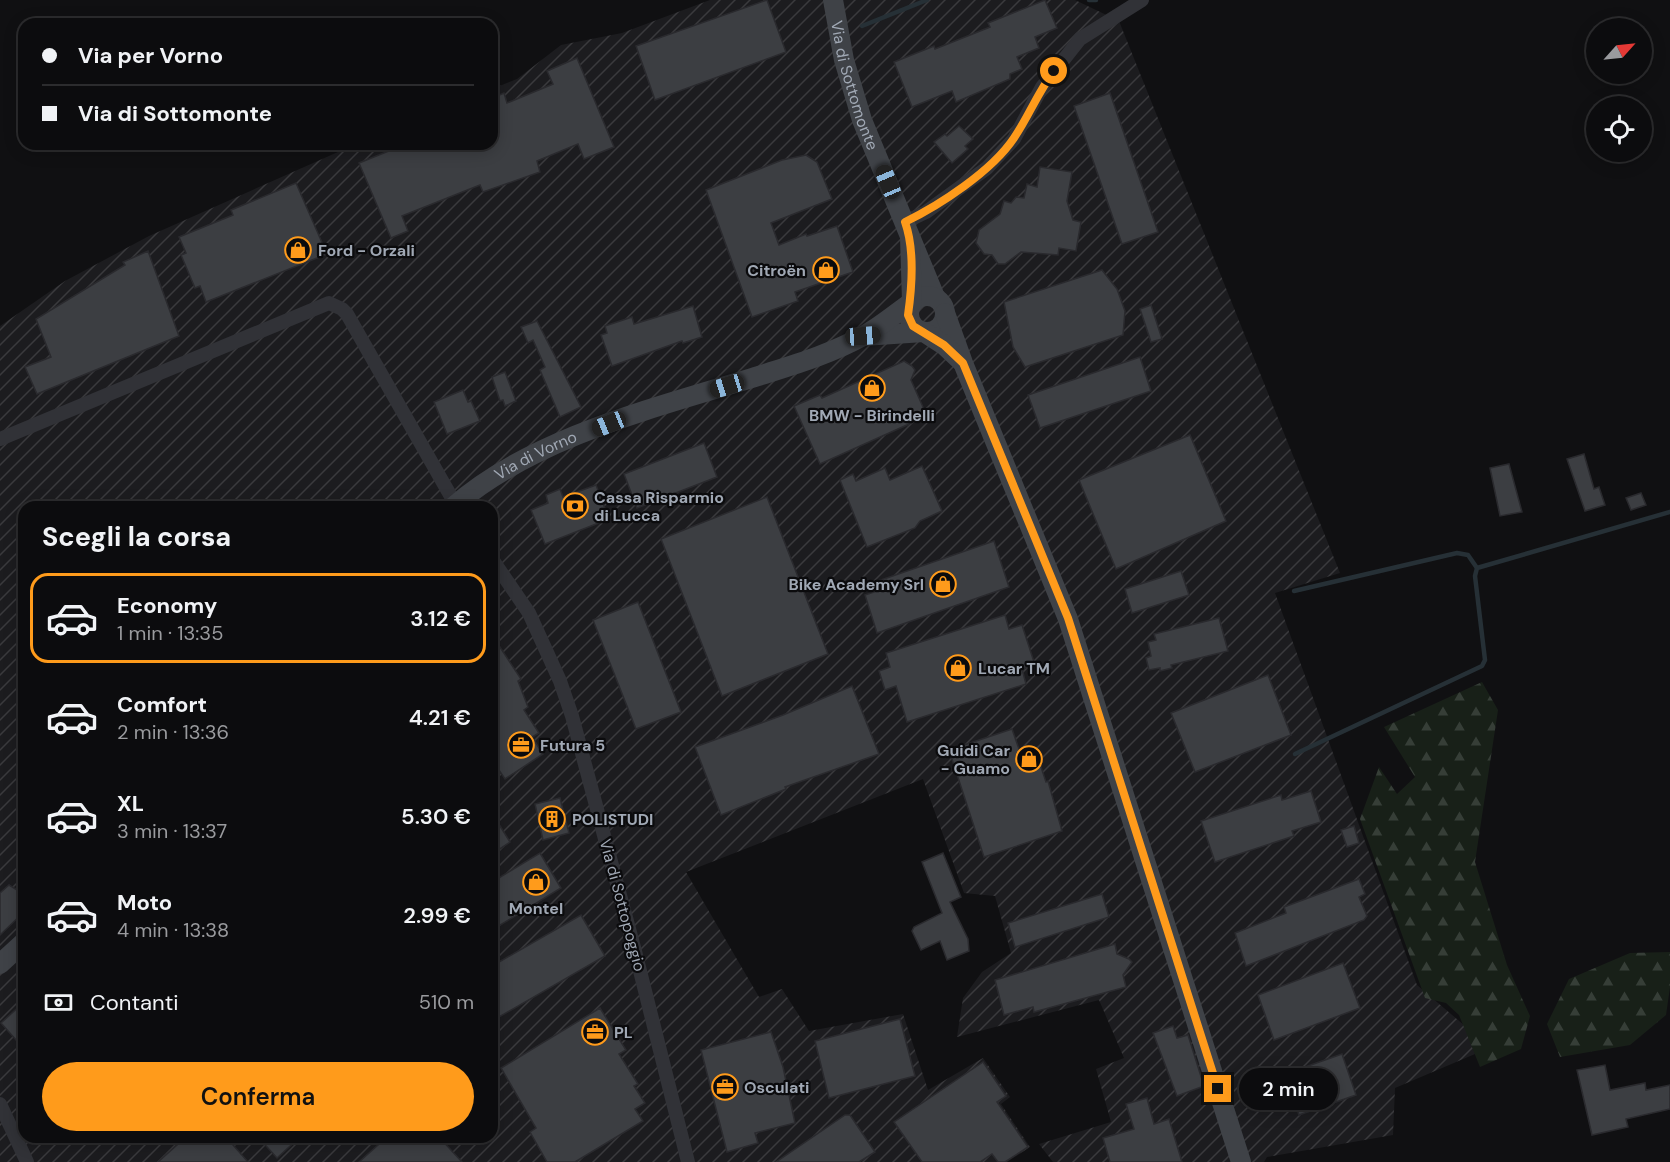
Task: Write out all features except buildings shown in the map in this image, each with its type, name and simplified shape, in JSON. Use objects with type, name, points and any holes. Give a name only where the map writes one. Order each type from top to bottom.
[{"type":"main road","name":"Via di Sottomonte","points":[[833,0],[844,60],[862,120],[1068,618],[1241,1162]]},
{"type":"main road","name":"Via di Sottomonte","points":[[907,230],[912,302],[908,315],[909,321],[918,330],[944,345],[963,363]]},
{"type":"main road","points":[[912,302],[922,295],[940,305],[941,325],[937,329],[924,332]]},
{"type":"main road","name":"Via di Vorno","points":[[461,501],[483,482],[515,464],[595,429],[785,367],[863,336],[912,302]]},
{"type":"main road","name":"Via di Vorno","points":[[863,336],[924,332]]},
{"type":"main road","points":[[0,964],[18,948]]},
{"type":"street","points":[[907,230],[926,212],[987,168],[1014,139],[1042,87],[1080,39],[1142,0]]},
{"type":"street","points":[[0,439],[329,303],[336,305],[347,314],[452,501]]},
{"type":"street","name":"Via di Sottopoggio","points":[[498,568],[528,613],[556,672],[572,716],[646,992],[688,1162]]},
{"type":"street","points":[[0,1104],[18,1143]]},
{"type":"street","points":[[18,1143],[27,1162]]},
{"type":"shaded area","points":[[710,0],[1075,0],[1119,21],[1340,573],[1275,593],[1417,985],[1465,1026],[1475,1054],[1395,1088],[1393,1135],[1267,1157],[1264,1162],[1053,1162],[1039,1144],[1111,1122],[1096,1069],[1124,1058],[1099,1000],[957,1037],[963,998],[982,972],[1011,953],[995,896],[964,893],[923,779],[686,872],[759,997],[782,989],[809,1031],[903,1014],[928,1090],[983,1058],[1010,1097],[1001,1104],[1030,1147],[1007,1162],[0,1162],[0,326],[65,281],[149,236],[342,150],[498,150],[498,87],[517,79],[561,45],[622,33]]},
{"type":"green space","points":[[1482,682],[1498,710],[1475,862],[1507,965],[1530,1016],[1521,1049],[1480,1067],[1459,1015],[1446,1003],[1425,998],[1360,819],[1379,767],[1397,794],[1415,777],[1384,727]]},
{"type":"green space","points":[[1670,952],[1670,987],[1666,1015],[1630,1045],[1560,1057],[1547,1024],[1569,979],[1630,953]]},
{"type":"waterway","points":[[862,26],[927,0]]},
{"type":"waterway","points":[[1089,0],[1096,0]]},
{"type":"waterway","points":[[1477,568],[1670,512]]},
{"type":"waterway","points":[[1294,591],[1457,553],[1468,555],[1477,568],[1475,576],[1485,660],[1482,666],[1295,754]]},
{"type":"place","name":"Ford - Orzali","points":[[298,250]]},
{"type":"place","name":"Citroën","points":[[826,270]]},
{"type":"place","name":"BMW - Birindelli","points":[[872,388]]},
{"type":"place","name":"Cassa Risparmio di Lucca","points":[[575,506]]},
{"type":"place","name":"Bike Academy Srl","points":[[943,584]]},
{"type":"place","name":"Lucar TM","points":[[958,668]]},
{"type":"place","name":"Futura 5","points":[[521,745]]},
{"type":"place","name":"Guidi Car - Guamo","points":[[1029,759]]},
{"type":"place","name":"POLISTUDI","points":[[552,819]]},
{"type":"place","name":"Montel","points":[[536,882]]},
{"type":"place","name":"PL","points":[[595,1032]]},
{"type":"place","name":"Osculati","points":[[725,1087]]},
{"type":"route","points":[[1054,71],[1042,87],[1014,139],[987,168],[926,212],[905,222],[910,237],[912,302],[908,315],[913,326],[944,345],[963,363],[1068,618],[1218,1089]]}]
